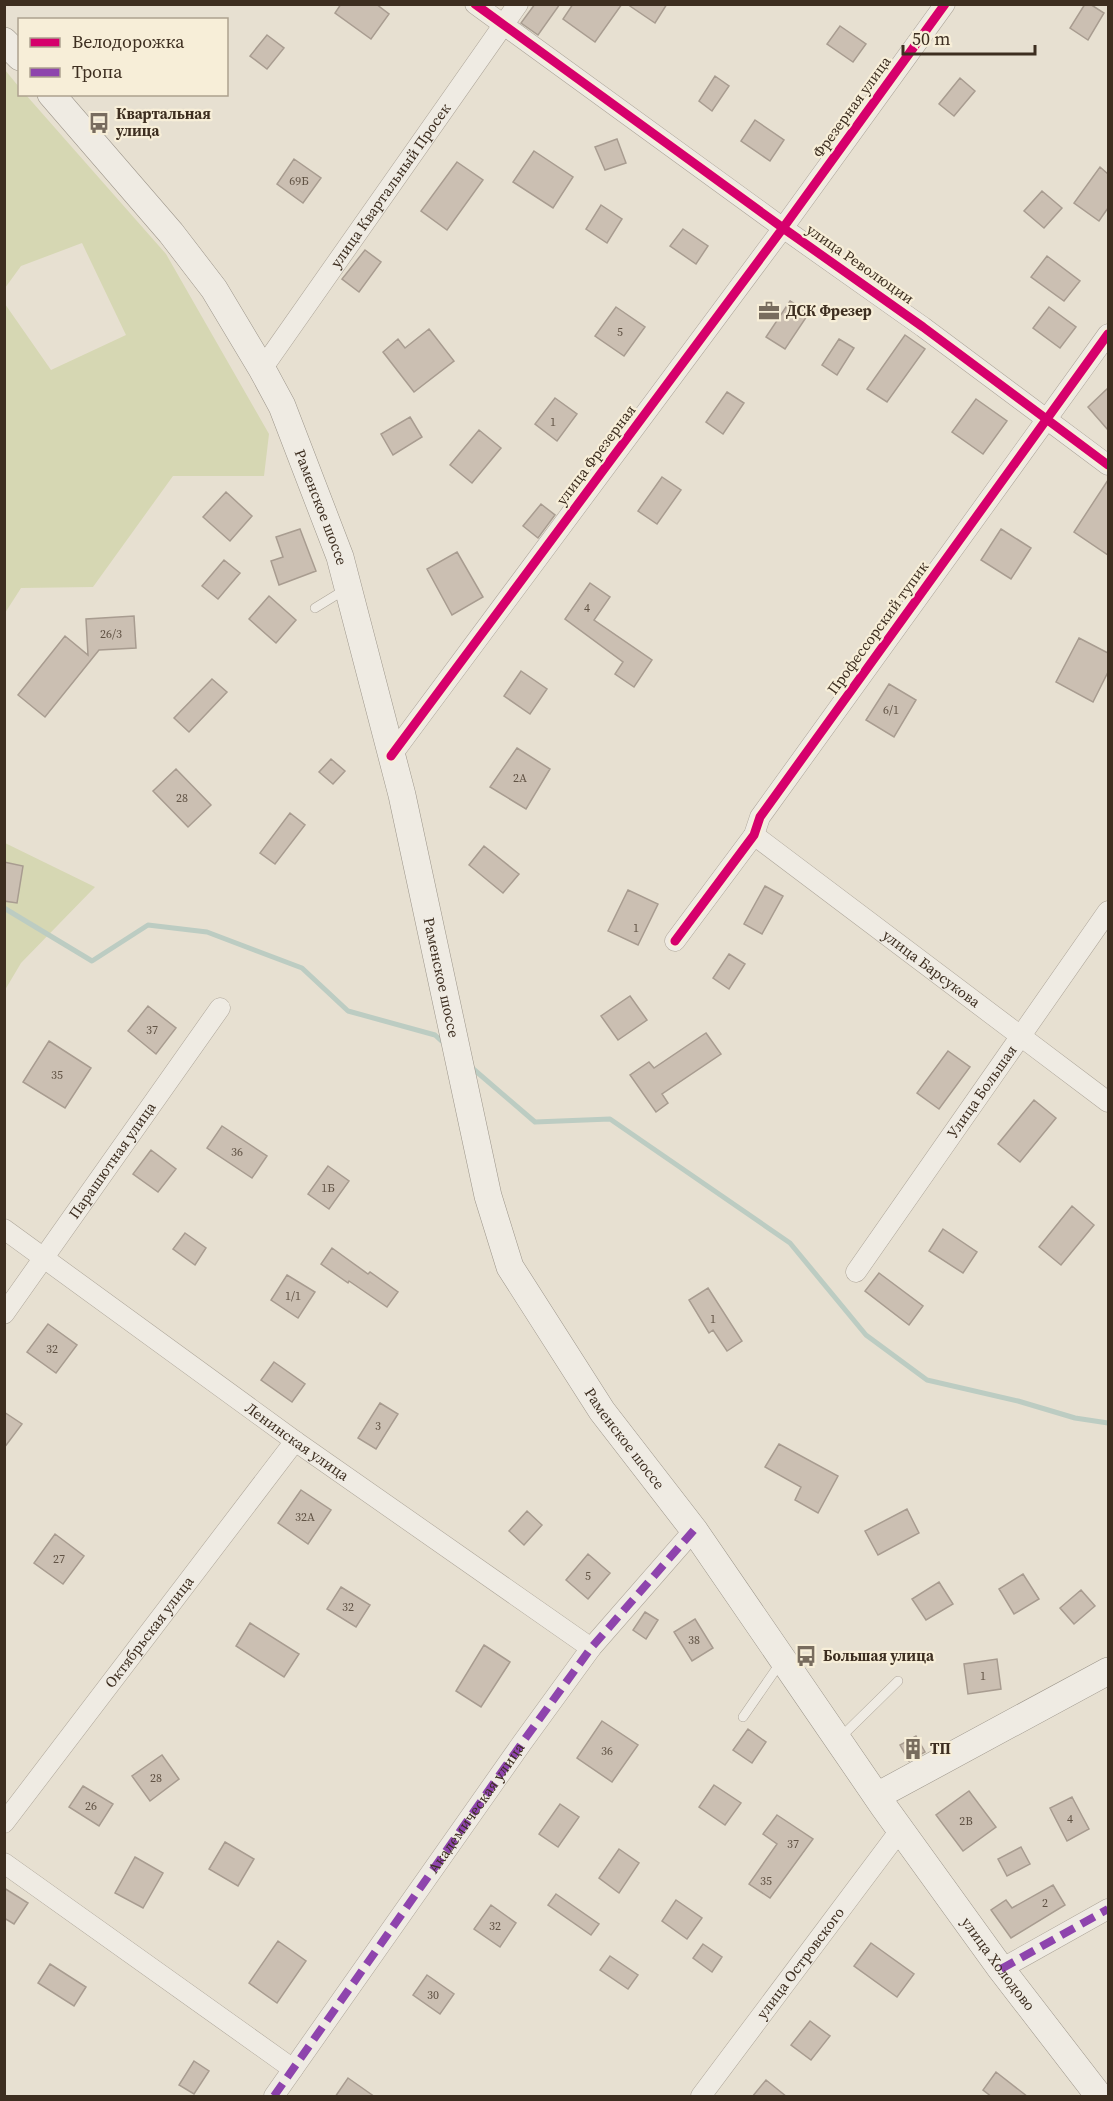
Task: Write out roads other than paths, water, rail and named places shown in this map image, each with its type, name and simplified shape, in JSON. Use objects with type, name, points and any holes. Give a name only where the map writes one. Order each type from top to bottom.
[{"type":"main road","points":[[4,40],[18,55]]},
{"type":"main road","name":"Раменское шоссе","points":[[53,96],[171,233],[214,289],[282,406],[340,557],[402,795],[488,1196],[510,1267],[602,1411],[694,1530],[901,1829]]},
{"type":"main road","points":[[877,1796],[1108,1671]]},
{"type":"main road","name":"улица Холодово","points":[[901,1829],[1001,1969],[1099,2097]]},
{"type":"street","name":"улица Революции","points":[[476,4],[923,327],[1046,421],[1108,465]]},
{"type":"street","name":"улица Квартальный Просек","points":[[262,369],[518,4]]},
{"type":"street","name":"Фрезерная улица","points":[[783,228],[945,4]]},
{"type":"street","name":"улица Фрезерная","points":[[392,756],[783,228]]},
{"type":"street","name":"Профессорский тупик","points":[[675,941],[754,836],[760,817],[1108,334]]},
{"type":"street","name":"улица Барсукова","points":[[754,836],[1108,1102]]},
{"type":"street","name":"Улица Большая","points":[[856,1272],[1108,911]]},
{"type":"street","name":"Парашютная улица","points":[[4,1314],[220,1008]]},
{"type":"street","name":"Ленинская улица","points":[[4,1229],[295,1441],[591,1648]]},
{"type":"street","name":"Октябрьская улица","points":[[4,1822],[295,1441]]},
{"type":"street","name":"Академическая улица","points":[[274,2097],[591,1648],[694,1530]]},
{"type":"street","name":"улица Островского","points":[[701,2097],[901,1829]]},
{"type":"street","points":[[4,1863],[293,2069]]},
{"type":"street","points":[[1001,1969],[1108,1909]]},
{"type":"lane","points":[[315,608],[348,588]]},
{"type":"lane","points":[[743,1717],[784,1659]]},
{"type":"lane","points":[[839,1740],[898,1681]]},
{"type":"waterway","points":[[4,908],[92,961],[148,925],[207,932],[302,968],[348,1011],[435,1035],[446,1045]]},
{"type":"waterway","points":[[471,1067],[535,1122],[610,1119],[790,1243],[866,1335],[927,1380],[1018,1401],[1075,1418],[1108,1423]]},
{"type":"place","name":"Квартальная улица","points":[[99,123]]},
{"type":"place","name":"ДСК Фрезер","points":[[769,311]]},
{"type":"place","name":"Большая улица","points":[[806,1656]]},
{"type":"place","name":"ТП","points":[[913,1749]]}]
